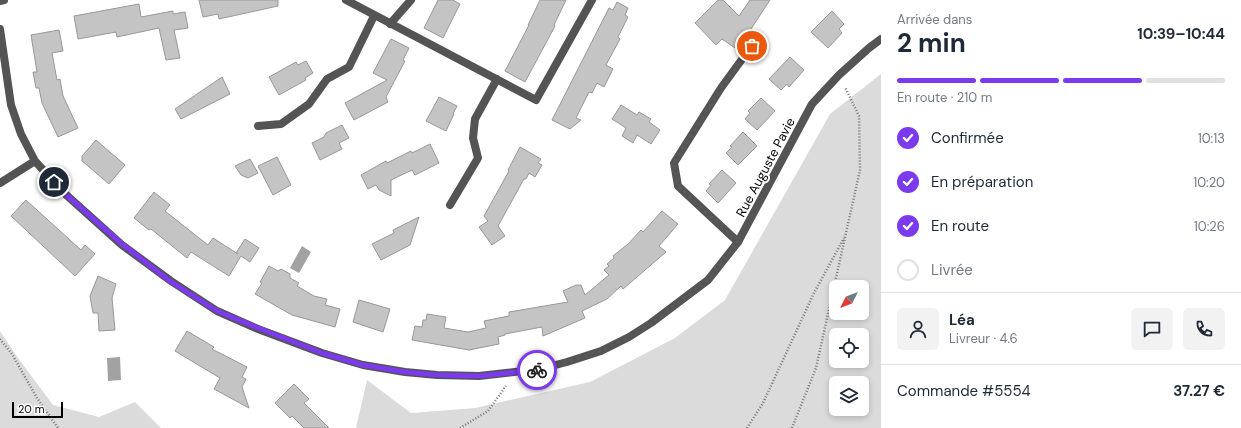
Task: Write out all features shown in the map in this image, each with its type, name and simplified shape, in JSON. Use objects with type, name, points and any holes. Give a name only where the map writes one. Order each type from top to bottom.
[{"type":"street","points":[[0,1],[4,0]]},
{"type":"street","points":[[346,0],[536,100],[592,0]]},
{"type":"street","points":[[390,24],[411,0]]},
{"type":"street","points":[[258,126],[281,124],[309,104],[327,80],[348,67],[374,16]]},
{"type":"street","name":"Rue Auguste Pavie","points":[[0,29],[11,105],[21,134],[36,161],[63,192],[122,244],[170,281],[217,311],[322,353],[363,365],[405,372],[437,375],[479,376],[540,369],[601,351],[629,337],[652,323],[708,280],[738,242],[812,104],[839,75],[881,39]]},
{"type":"street","points":[[738,242],[678,186],[674,163],[721,88],[759,36]]},
{"type":"street","points":[[450,205],[478,158],[473,138],[475,119],[497,80]]},
{"type":"street","points":[[0,183],[36,161]]},
{"type":"path","points":[[792,428],[816,368],[860,170],[859,116],[839,75]]},
{"type":"path","points":[[747,428],[763,403],[814,293],[846,234]]},
{"type":"path","points":[[0,339],[12,354],[37,398],[58,428]]},
{"type":"path","points":[[460,428],[488,411],[515,372]]},
{"type":"shaded area","points":[[881,74],[881,428],[356,428],[367,380],[411,413],[475,408],[590,382],[675,338],[725,300],[830,114]]},
{"type":"shaded area","points":[[302,246],[311,252],[299,273],[290,268]]},
{"type":"shaded area","points":[[0,331],[53,405],[99,417],[135,402],[161,428],[0,428]]},
{"type":"shaded area","points":[[120,357],[121,380],[108,381],[107,358]]},
{"type":"building","points":[[199,0],[278,0],[278,6],[219,19],[218,14],[203,17]]},
{"type":"building","points":[[438,0],[453,0],[460,4],[443,38],[424,28]]},
{"type":"building","points":[[540,0],[566,0],[554,25],[555,26],[525,82],[505,71]]},
{"type":"building","points":[[718,0],[723,0],[739,16],[750,0],[770,0],[751,29],[755,32],[741,52],[722,39],[716,45],[695,23]]},
{"type":"building","points":[[617,2],[628,8],[625,15],[628,17],[618,37],[620,39],[606,65],[613,69],[604,87],[597,83],[592,93],[589,92],[576,118],[581,120],[570,129],[552,120],[609,8],[613,10]]},
{"type":"building","points":[[139,4],[141,17],[173,11],[173,14],[185,12],[188,28],[174,30],[180,58],[166,60],[159,28],[117,37],[116,32],[78,39],[74,16]]},
{"type":"building","points":[[832,11],[844,24],[839,29],[842,33],[828,48],[811,32]]},
{"type":"building","points":[[59,30],[63,51],[52,53],[57,80],[60,79],[63,96],[78,128],[58,137],[42,103],[39,88],[36,88],[33,72],[37,72],[31,35]]},
{"type":"building","points":[[391,39],[409,48],[403,60],[405,61],[386,97],[388,102],[354,120],[345,103],[387,80],[373,73]]},
{"type":"building","points":[[790,57],[804,70],[789,87],[787,84],[781,90],[769,79]]},
{"type":"building","points":[[306,61],[313,73],[305,78],[306,80],[279,95],[269,77],[296,62],[298,65]]},
{"type":"building","points":[[222,77],[230,94],[181,119],[175,109]]},
{"type":"building","points":[[439,97],[457,106],[446,131],[426,121]]},
{"type":"building","points":[[761,98],[775,111],[757,130],[745,119],[750,113],[748,111]]},
{"type":"building","points":[[621,105],[637,115],[639,112],[651,119],[649,122],[660,130],[651,144],[637,135],[633,143],[622,136],[626,128],[612,119]]},
{"type":"building","points":[[342,125],[349,138],[339,143],[342,149],[320,160],[312,143],[324,137],[326,133]]},
{"type":"building","points":[[743,132],[757,146],[738,165],[726,153],[732,147],[730,146]]},
{"type":"building","points":[[96,140],[125,165],[109,184],[82,161],[82,156]]},
{"type":"building","points":[[430,144],[439,163],[415,175],[412,170],[391,180],[391,196],[379,190],[376,185],[368,189],[361,175],[386,161],[387,163],[411,151],[412,153]]},
{"type":"building","points":[[520,147],[541,159],[538,163],[542,165],[535,177],[529,173],[526,179],[524,179],[498,226],[505,236],[492,245],[479,227],[488,221],[484,216],[509,171],[508,170]]},
{"type":"building","points":[[277,157],[291,185],[273,195],[258,166]]},
{"type":"building","points":[[250,159],[258,173],[248,178],[241,175],[235,166]]},
{"type":"building","points":[[722,170],[736,183],[718,203],[706,191],[711,185],[709,184]]},
{"type":"building","points":[[154,192],[170,205],[165,211],[208,245],[213,238],[236,253],[245,239],[259,248],[250,262],[241,256],[229,276],[191,252],[187,258],[151,229],[149,230],[134,218]]},
{"type":"building","points":[[26,200],[81,250],[85,245],[95,254],[75,276],[11,216]]},
{"type":"building","points":[[662,211],[678,224],[659,246],[666,252],[623,289],[621,286],[607,299],[582,311],[585,318],[543,336],[542,327],[505,334],[498,337],[499,344],[469,350],[412,340],[415,326],[422,327],[423,320],[426,320],[427,314],[446,317],[444,328],[468,332],[486,328],[484,321],[509,316],[509,312],[568,302],[563,291],[576,285],[581,285],[585,295],[609,275],[604,270],[609,266],[607,264],[614,258],[613,256],[628,244],[641,230],[643,232]]},
{"type":"building","points":[[419,217],[410,245],[381,260],[372,244],[394,233],[393,230]]},
{"type":"building","points":[[269,266],[278,271],[281,269],[290,274],[290,278],[299,283],[297,286],[314,296],[327,299],[325,305],[340,309],[335,327],[292,315],[255,294],[262,283],[260,282]]},
{"type":"building","points":[[98,276],[116,284],[112,298],[115,330],[99,331],[98,313],[93,313],[90,296]]},
{"type":"building","points":[[359,300],[390,309],[383,332],[353,322]]},
{"type":"building","points":[[187,331],[214,347],[212,349],[247,367],[242,377],[246,379],[242,387],[249,408],[214,389],[220,378],[175,351]]},
{"type":"building","points":[[294,384],[309,399],[304,403],[329,428],[304,428],[292,416],[290,418],[275,403]]},
{"type":"way so far","points":[[537,370],[601,351],[629,337],[652,323],[708,280],[738,242],[678,186],[674,163],[721,88],[752,46]]},
{"type":"route","points":[[54,182],[63,192],[122,244],[170,281],[217,311],[322,353],[363,365],[405,372],[437,375],[479,376],[537,370]]}]
